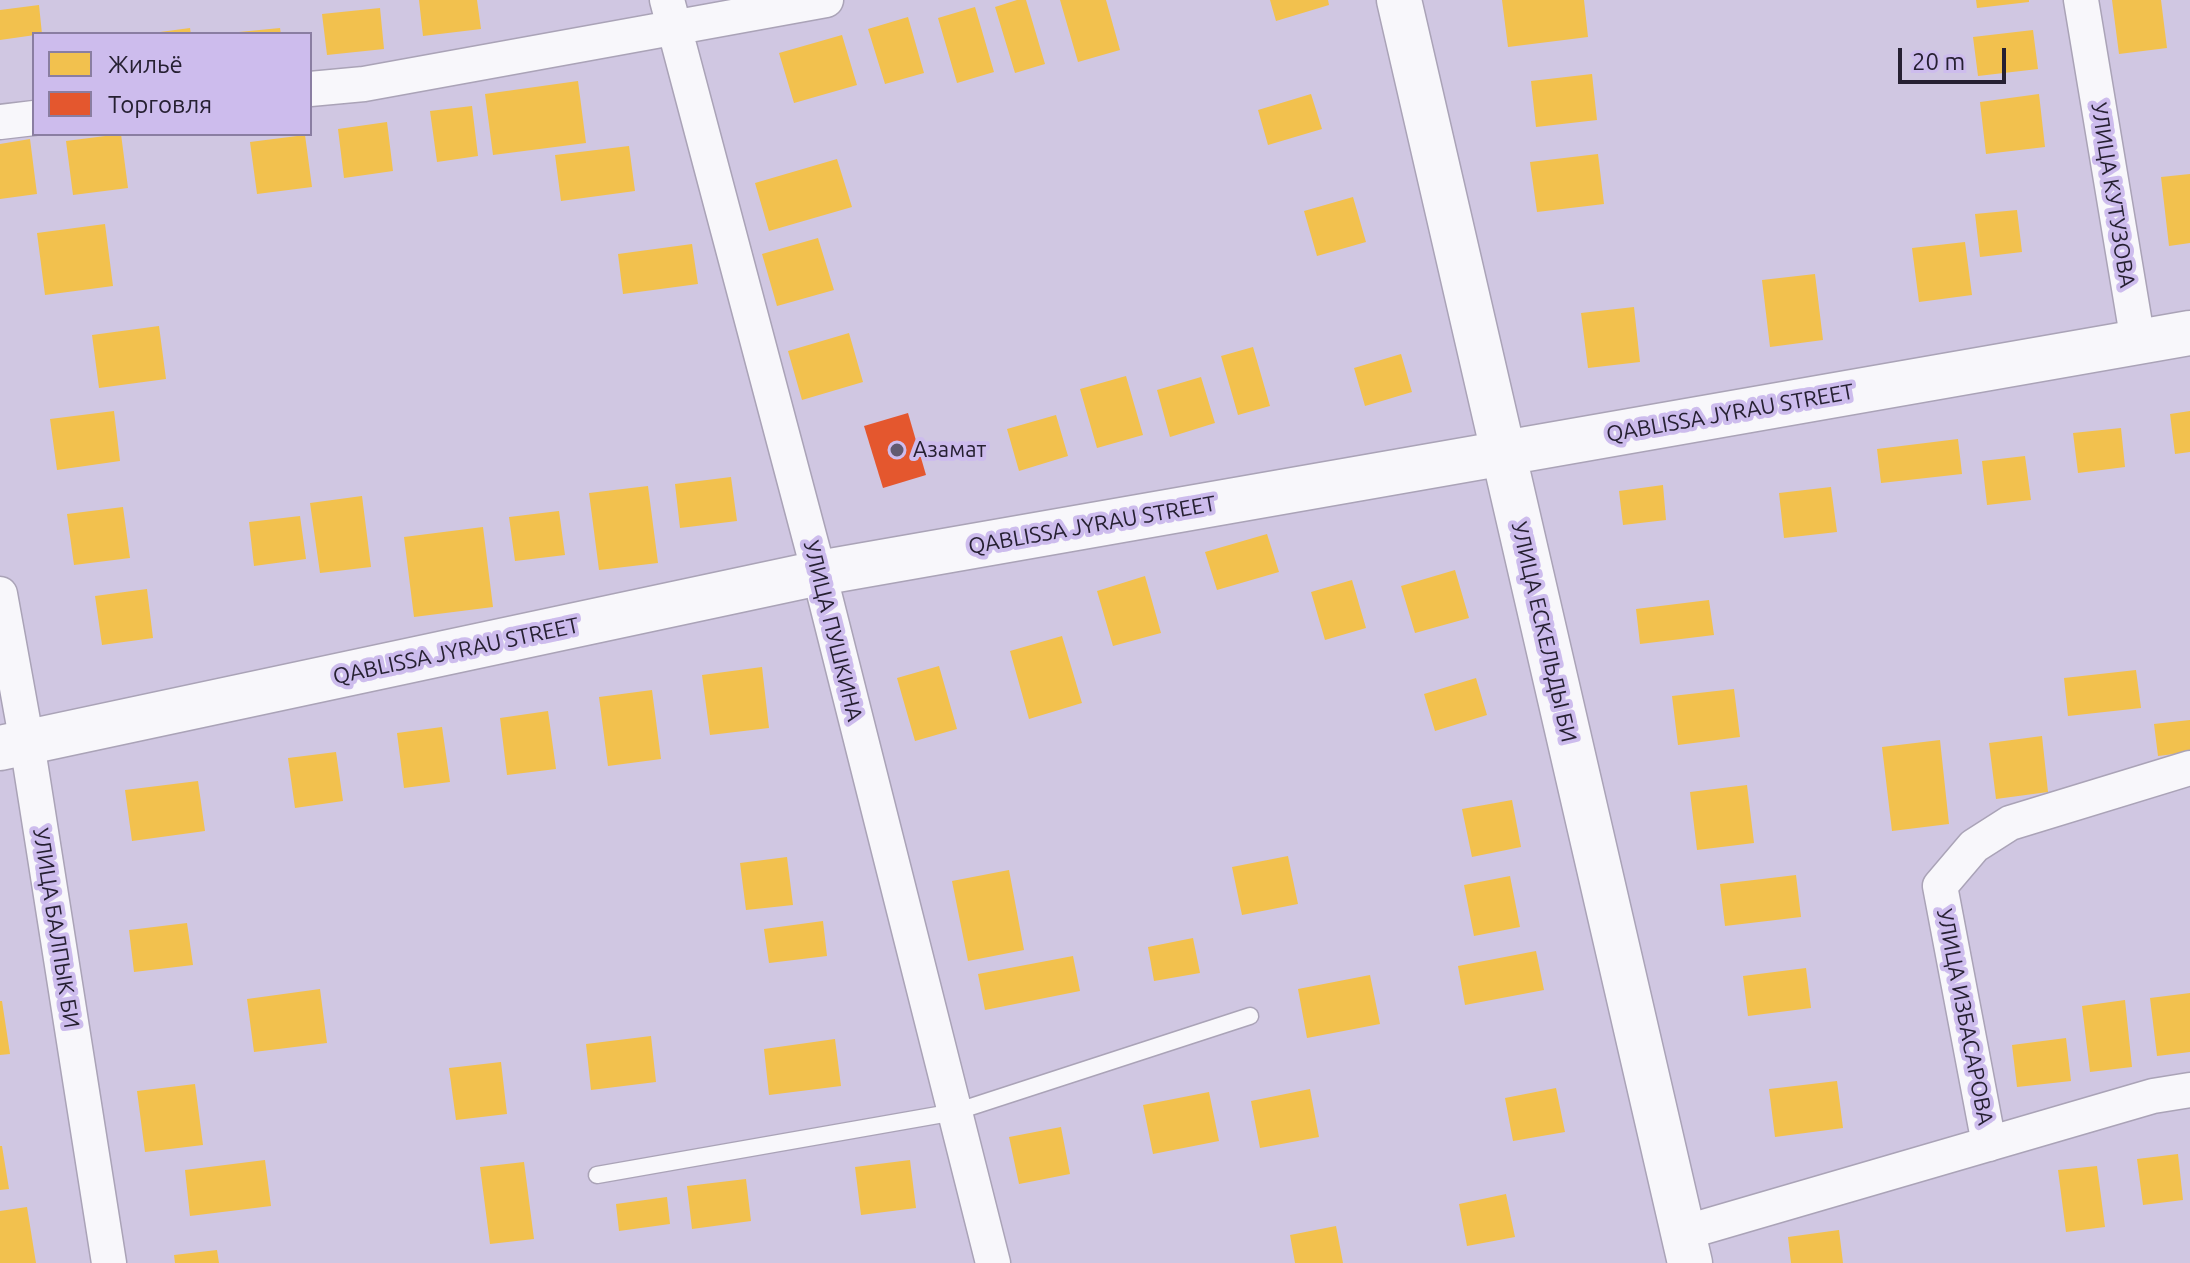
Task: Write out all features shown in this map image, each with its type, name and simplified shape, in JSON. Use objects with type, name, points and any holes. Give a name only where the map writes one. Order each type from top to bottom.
[{"type":"street","points":[[312,89],[364,84],[671,14],[826,0]]},
{"type":"street","name":"УЛИЦА ЕСКЕЛЬДЫ БИ","points":[[1399,0],[1686,1248]]},
{"type":"street","name":"УЛИЦА КУТУЗОВА","points":[[2081,0],[2138,342]]},
{"type":"street","name":"УЛИЦА ПУШКИНА","points":[[671,14],[819,573],[993,1263]]},
{"type":"street","points":[[0,122],[32,118]]},
{"type":"street","name":"QABLISSA JYRAU STREET","points":[[13,745],[819,573],[2190,333]]},
{"type":"street","name":"УЛИЦА БАЛПЫК БИ","points":[[0,594],[13,745],[109,1263]]},
{"type":"street","name":"УЛИЦА ИЗБАСАРОВА","points":[[1989,1144],[1940,886],[1974,846],[2010,823],[2190,768]]},
{"type":"street","name":"УЛИЦА ИЗБАСАРОВА","points":[[1686,1248],[1989,1144],[2153,1096],[2190,1090]]},
{"type":"lane","points":[[597,1175],[955,1112],[1250,1016]]},
{"type":"building: Жильё","points":[[419,0],[477,0],[481,29],[423,36]]},
{"type":"building: Жильё","points":[[1026,0],[1045,64],[1015,73],[995,7]]},
{"type":"building: Жильё","points":[[1060,0],[1106,0],[1120,50],[1078,62]]},
{"type":"building: Жильё","points":[[1270,0],[1328,0],[1329,5],[1276,21]]},
{"type":"building: Жильё","points":[[1502,0],[1584,0],[1588,37],[1508,47]]},
{"type":"building: Жильё","points":[[1976,0],[2029,0],[2029,2],[1977,8]]},
{"type":"building: Жильё","points":[[2112,0],[2161,0],[2167,48],[2119,54]]},
{"type":"building: Жильё","points":[[39,5],[42,32],[0,40],[0,10]]},
{"type":"building: Жильё","points":[[975,7],[994,72],[957,83],[938,18]]},
{"type":"building: Жильё","points":[[380,8],[384,49],[327,55],[322,14]]},
{"type":"building: Жильё","points":[[908,17],[924,73],[885,84],[868,29]]},
{"type":"building: Жильё","points":[[190,28],[191,32],[160,32]]},
{"type":"building: Жильё","points":[[280,28],[281,32],[239,32]]},
{"type":"building: Жильё","points":[[2033,30],[2038,69],[1978,76],[1973,37]]},
{"type":"building: Жильё","points":[[842,35],[857,85],[794,103],[779,53]]},
{"type":"building: Жильё","points":[[1592,74],[1597,120],[1536,127],[1531,81]]},
{"type":"building: Жильё","points":[[578,81],[586,143],[493,155],[485,94]]},
{"type":"building: Жильё","points":[[1311,94],[1322,129],[1268,145],[1258,110]]},
{"type":"building: Жильё","points":[[2039,94],[2045,147],[1986,154],[1980,102]]},
{"type":"building: Жильё","points":[[472,106],[478,156],[437,162],[430,111]]},
{"type":"building: Жильё","points":[[387,122],[393,171],[344,178],[338,129]]},
{"type":"building: Жильё","points":[[121,136],[128,188],[73,195],[66,141]]},
{"type":"building: Жильё","points":[[305,136],[312,187],[257,194],[250,142]]},
{"type":"building: Жильё","points":[[30,139],[37,194],[0,199],[0,144]]},
{"type":"building: Жильё","points":[[629,146],[635,191],[561,201],[555,155]]},
{"type":"building: Жильё","points":[[1598,154],[1604,204],[1537,212],[1530,162]]},
{"type":"building: Жильё","points":[[837,159],[852,207],[769,231],[755,183]]},
{"type":"building: Жильё","points":[[2190,174],[2190,243],[2169,246],[2161,177]]},
{"type":"building: Жильё","points":[[1353,197],[1366,242],[1317,256],[1304,211]]},
{"type":"building: Жильё","points":[[2017,210],[2022,252],[1980,257],[1975,214]]},
{"type":"building: Жильё","points":[[105,224],[113,286],[45,295],[37,233]]},
{"type":"building: Жильё","points":[[818,238],[834,290],[777,306],[762,254]]},
{"type":"building: Жильё","points":[[1965,242],[1972,295],[1919,302],[1912,248]]},
{"type":"building: Жильё","points":[[692,244],[698,284],[623,294],[618,254]]},
{"type":"building: Жильё","points":[[1815,274],[1823,340],[1770,347],[1762,280]]},
{"type":"building: Жильё","points":[[1634,307],[1640,362],[1588,368],[1581,313]]},
{"type":"building: Жильё","points":[[159,326],[166,379],[99,388],[92,335]]},
{"type":"building: Жильё","points":[[849,333],[863,382],[802,400],[788,351]]},
{"type":"building: Жильё","points":[[1253,347],[1270,406],[1238,415],[1221,356]]},
{"type":"building: Жильё","points":[[1401,354],[1412,392],[1365,406],[1354,368]]},
{"type":"building: Жильё","points":[[1126,376],[1143,435],[1097,448],[1080,389]]},
{"type":"building: Жильё","points":[[1201,377],[1215,423],[1170,437],[1157,390]]},
{"type":"building: Жильё","points":[[114,411],[120,461],[57,470],[50,419]]},
{"type":"building: Жильё","points":[[2190,411],[2190,452],[2175,454],[2170,414]]},
{"type":"building: Жильё","points":[[1056,415],[1068,456],[1019,471],[1007,429]]},
{"type":"building: Жильё","points":[[2121,428],[2125,467],[2078,473],[2073,433]]},
{"type":"building: Жильё","points":[[1958,439],[1962,474],[1881,483],[1877,449]]},
{"type":"building: Жильё","points":[[2025,456],[2031,500],[1987,505],[1982,461]]},
{"type":"building: Жильё","points":[[731,477],[737,521],[680,528],[675,484]]},
{"type":"building: Жильё","points":[[1663,485],[1666,520],[1623,525],[1619,491]]},
{"type":"building: Жильё","points":[[648,486],[658,563],[599,570],[589,493]]},
{"type":"building: Жильё","points":[[1831,487],[1837,532],[1784,538],[1779,493]]},
{"type":"building: Жильё","points":[[362,496],[371,567],[320,573],[310,503]]},
{"type":"building: Жильё","points":[[123,507],[130,558],[74,565],[67,514]]},
{"type":"building: Жильё","points":[[559,511],[565,555],[515,561],[509,517]]},
{"type":"building: Жильё","points":[[300,516],[306,559],[254,566],[249,522]]},
{"type":"building: Жильё","points":[[483,527],[493,607],[414,617],[404,537]]},
{"type":"building: Жильё","points":[[1267,534],[1279,572],[1217,590],[1205,552]]},
{"type":"building: Жильё","points":[[1455,570],[1469,618],[1415,633],[1401,586]]},
{"type":"building: Жильё","points":[[1145,576],[1161,633],[1113,646],[1097,591]]},
{"type":"building: Жильё","points":[[1352,580],[1366,628],[1325,640],[1311,592]]},
{"type":"building: Жильё","points":[[147,589],[153,638],[102,645],[95,596]]},
{"type":"building: Жильё","points":[[1709,600],[1714,635],[1640,644],[1636,609]]},
{"type":"building: Жильё","points":[[1062,636],[1082,703],[1029,719],[1010,651]]},
{"type":"building: Жильё","points":[[939,666],[957,729],[915,741],[897,678]]},
{"type":"building: Жильё","points":[[762,667],[769,728],[710,735],[702,675]]},
{"type":"building: Жильё","points":[[2136,670],[2141,708],[2068,716],[2064,678]]},
{"type":"building: Жильё","points":[[1476,678],[1487,715],[1435,731],[1424,694]]},
{"type":"building: Жильё","points":[[1734,689],[1740,737],[1678,745],[1672,696]]},
{"type":"building: Жильё","points":[[652,690],[661,759],[608,766],[599,697]]},
{"type":"building: Жильё","points":[[548,711],[556,769],[507,775],[500,718]]},
{"type":"building: Жильё","points":[[2190,720],[2190,752],[2158,756],[2154,724]]},
{"type":"building: Жильё","points":[[442,727],[450,782],[404,788],[397,733]]},
{"type":"building: Жильё","points":[[2042,736],[2048,792],[1996,799],[1989,743]]},
{"type":"building: Жильё","points":[[1940,740],[1949,824],[1892,831],[1882,747]]},
{"type":"building: Жильё","points":[[336,752],[343,801],[295,808],[288,758]]},
{"type":"building: Жильё","points":[[198,781],[205,831],[132,841],[125,790]]},
{"type":"building: Жильё","points":[[1747,785],[1754,843],[1697,850],[1690,792]]},
{"type":"building: Жильё","points":[[1512,800],[1521,847],[1472,857],[1462,809]]},
{"type":"building: Жильё","points":[[1288,856],[1298,904],[1242,915],[1232,867]]},
{"type":"building: Жильё","points":[[787,857],[793,905],[746,910],[740,863]]},
{"type":"building: Жильё","points":[[1009,870],[1024,950],[968,961],[952,881]]},
{"type":"building: Жильё","points":[[1796,875],[1801,917],[1725,926],[1720,884]]},
{"type":"building: Жильё","points":[[1510,876],[1520,927],[1474,936],[1464,885]]},
{"type":"building: Жильё","points":[[823,921],[827,956],[769,963],[764,929]]},
{"type":"building: Жильё","points":[[187,923],[193,965],[134,972],[129,930]]},
{"type":"building: Жильё","points":[[1193,938],[1200,973],[1154,981],[1148,947]]},
{"type":"building: Жильё","points":[[1536,951],[1544,990],[1465,1005],[1458,966]]},
{"type":"building: Жильё","points":[[1073,956],[1080,991],[985,1010],[978,974]]},
{"type":"building: Жильё","points":[[1806,968],[1811,1008],[1748,1016],[1743,976]]},
{"type":"building: Жильё","points":[[1370,975],[1380,1024],[1307,1038],[1298,989]]},
{"type":"building: Жильё","points":[[320,989],[327,1043],[254,1052],[247,999]]},
{"type":"building: Жильё","points":[[2190,993],[2190,1052],[2157,1056],[2150,998]]},
{"type":"building: Жильё","points":[[2125,1000],[2132,1067],[2090,1072],[2082,1006]]},
{"type":"building: Жильё","points":[[0,1001],[10,1054],[0,1055]]},
{"type":"building: Жильё","points":[[651,1036],[656,1082],[591,1090],[586,1044]]},
{"type":"building: Жильё","points":[[2066,1038],[2071,1081],[2017,1087],[2012,1045]]},
{"type":"building: Жильё","points":[[835,1039],[841,1086],[769,1095],[764,1049]]},
{"type":"building: Жильё","points":[[501,1062],[507,1114],[456,1120],[449,1068]]},
{"type":"building: Жильё","points":[[1837,1081],[1843,1128],[1775,1137],[1769,1089]]},
{"type":"building: Жильё","points":[[195,1084],[203,1145],[145,1152],[137,1091]]},
{"type":"building: Жильё","points":[[1556,1088],[1565,1132],[1513,1141],[1505,1098]]},
{"type":"building: Жильё","points":[[1310,1089],[1319,1137],[1260,1148],[1251,1101]]},
{"type":"building: Жильё","points":[[1209,1092],[1219,1141],[1153,1154],[1143,1105]]},
{"type":"building: Жильё","points":[[1061,1127],[1070,1174],[1019,1184],[1009,1137]]},
{"type":"building: Жильё","points":[[0,1146],[9,1189],[0,1190]]},
{"type":"building: Жильё","points":[[2178,1154],[2183,1200],[2143,1205],[2137,1159]]},
{"type":"building: Жильё","points":[[265,1160],[271,1206],[190,1216],[185,1170]]},
{"type":"building: Жильё","points":[[910,1160],[916,1208],[861,1215],[855,1167]]},
{"type":"building: Жильё","points":[[524,1162],[534,1239],[490,1244],[480,1167]]},
{"type":"building: Жильё","points":[[2097,1166],[2105,1227],[2066,1232],[2058,1170]]},
{"type":"building: Жильё","points":[[746,1179],[751,1221],[692,1229],[687,1186]]},
{"type":"building: Жильё","points":[[1506,1194],[1515,1237],[1467,1246],[1459,1204]]},
{"type":"building: Жильё","points":[[667,1197],[670,1224],[619,1231],[616,1204]]},
{"type":"building: Жильё","points":[[27,1207],[36,1263],[0,1263],[0,1211]]},
{"type":"building: Жильё","points":[[1336,1226],[1343,1263],[1295,1263],[1290,1235]]},
{"type":"building: Жильё","points":[[1839,1230],[1843,1263],[1791,1263],[1788,1237]]},
{"type":"building: Жильё","points":[[217,1250],[219,1263],[175,1263],[174,1255]]},
{"type":"building: Торговля","points":[[908,413],[926,475],[883,488],[864,426]]},
{"type":"place","name":"Азамат","points":[[897,450]]}]
